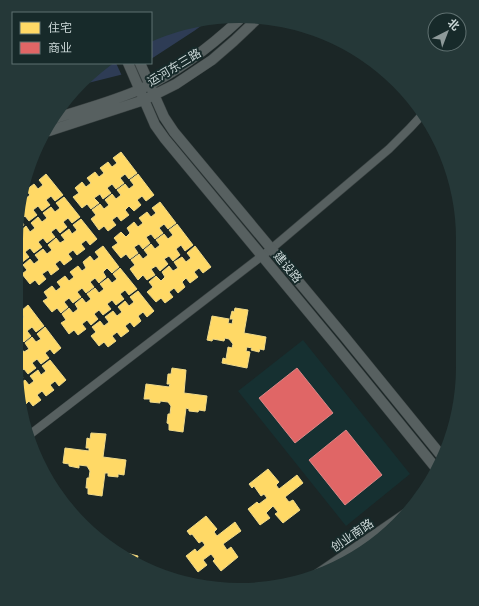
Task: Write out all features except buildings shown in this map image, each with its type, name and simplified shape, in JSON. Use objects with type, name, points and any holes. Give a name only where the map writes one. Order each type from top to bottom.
[{"type":"street","name":"运河东三路","points":[[61,116],[150,84],[170,73],[206,48],[235,23]]},
{"type":"street","name":"运河东三路","points":[[53,130],[144,100],[176,84],[212,60],[253,23]]},
{"type":"street","name":"建设路","points":[[128,64],[155,125],[165,139],[433,464]]},
{"type":"street","name":"建设路","points":[[142,67],[164,117],[174,132],[439,452]]},
{"type":"street","points":[[33,432],[271,249],[389,149],[419,118]]},
{"type":"street","name":"创业南路","points":[[336,561],[380,530]]},
{"type":"shaded area","points":[[200,27],[152,58],[152,41],[183,30]]},
{"type":"shaded area","points":[[113,64],[141,64],[124,74],[90,82]]},
{"type":"shaded area","points":[[303,340],[410,474],[346,526],[238,391]]},
{"type":"pier","points":[[116,64],[144,64],[144,65],[122,76]]}]
